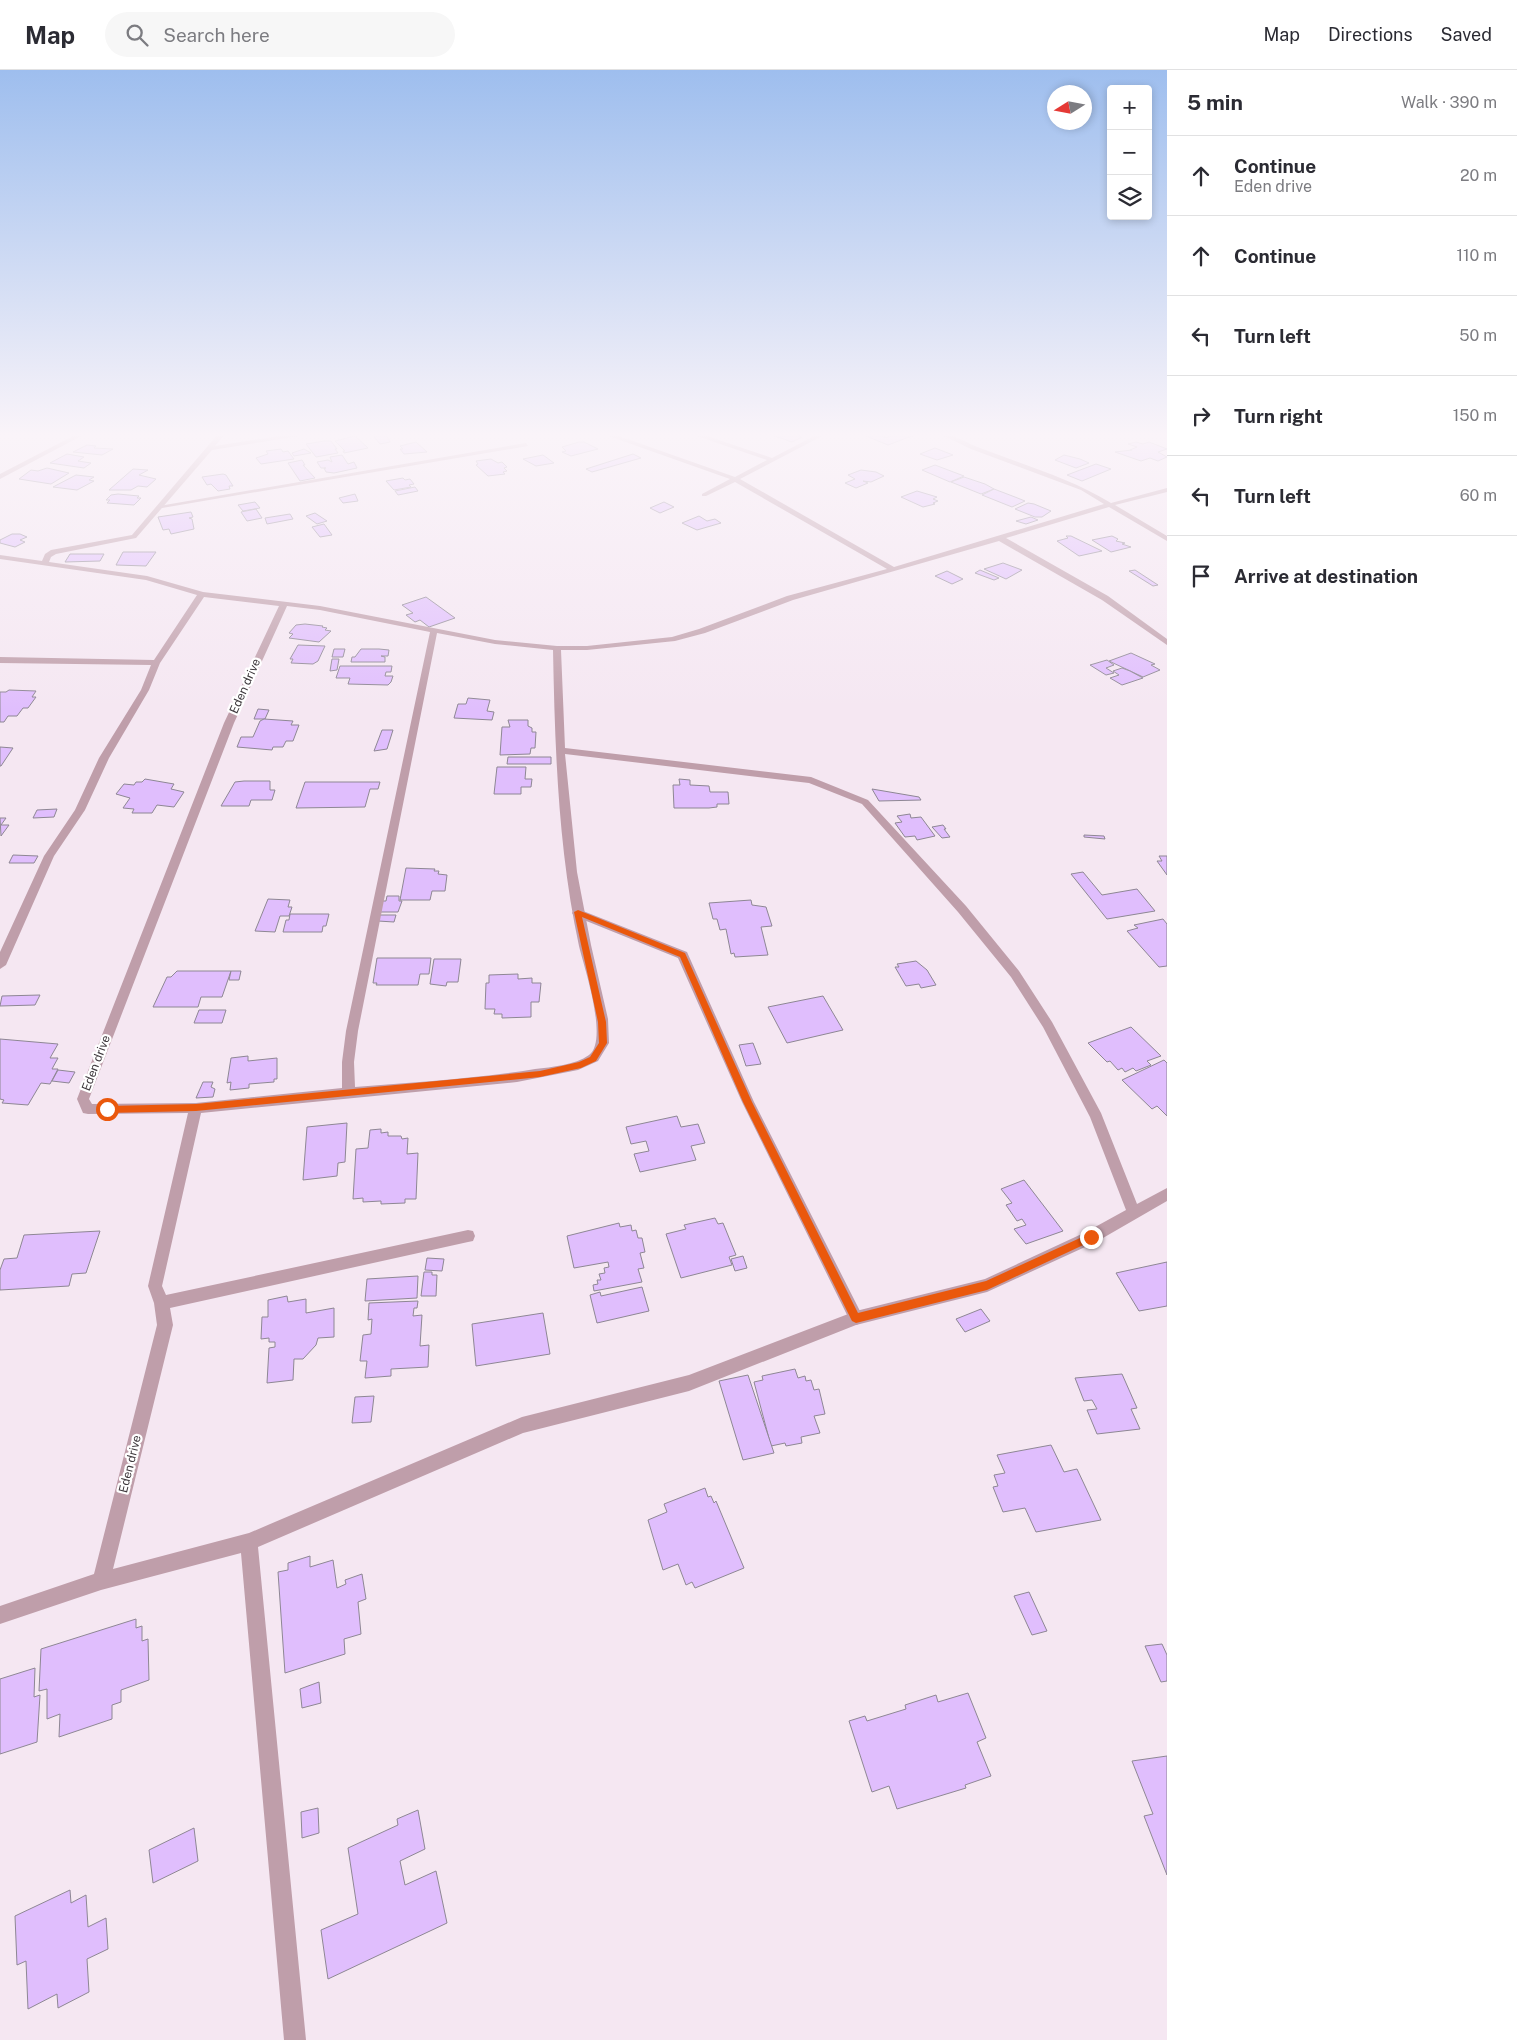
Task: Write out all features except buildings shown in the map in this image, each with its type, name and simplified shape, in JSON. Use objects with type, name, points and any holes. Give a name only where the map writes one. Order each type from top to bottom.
[{"type":"street","points":[[45,563],[48,556],[54,552],[134,538],[145,526]]},
{"type":"street","points":[[817,526],[893,569]]},
{"type":"street","points":[[0,558],[147,578],[202,594],[320,608],[495,642],[557,648],[633,645],[672,639],[702,631],[790,598],[1035,526]]},
{"type":"street","points":[[1145,526],[1167,539]]},
{"type":"street","points":[[998,537],[1105,598],[1167,643]]},
{"type":"street","points":[[0,965],[49,856],[80,810],[104,758],[145,690],[156,663],[202,594]]},
{"type":"street","name":"Eden drive","points":[[100,1581],[165,1325],[162,1303],[155,1286],[196,1108],[88,1109],[83,1098],[229,722],[284,604]]},
{"type":"street","points":[[349,1093],[347,1078],[349,1053],[372,925],[434,630]]},
{"type":"street","points":[[196,1108],[540,1074],[581,1064],[593,1059],[603,1043],[602,1022],[578,912],[559,750],[557,648]]},
{"type":"street","points":[[0,660],[156,663]]},
{"type":"street","points":[[559,750],[811,780],[864,802],[962,909],[1015,974],[1039,1010],[1096,1117],[1134,1213]]},
{"type":"street","points":[[578,912],[683,955],[748,1102],[856,1318]]},
{"type":"street","points":[[0,1614],[100,1581],[249,1542],[522,1425],[689,1384],[856,1318],[987,1285],[1091,1237],[1167,1194]]},
{"type":"street","points":[[162,1303],[468,1236]]},
{"type":"street","points":[[249,1542],[295,2040]]},
{"type":"route","points":[[107,1109],[196,1108],[540,1074],[581,1064],[593,1059],[603,1043],[602,1022],[578,912],[683,955],[748,1102],[856,1318],[987,1285],[1091,1237]]}]
